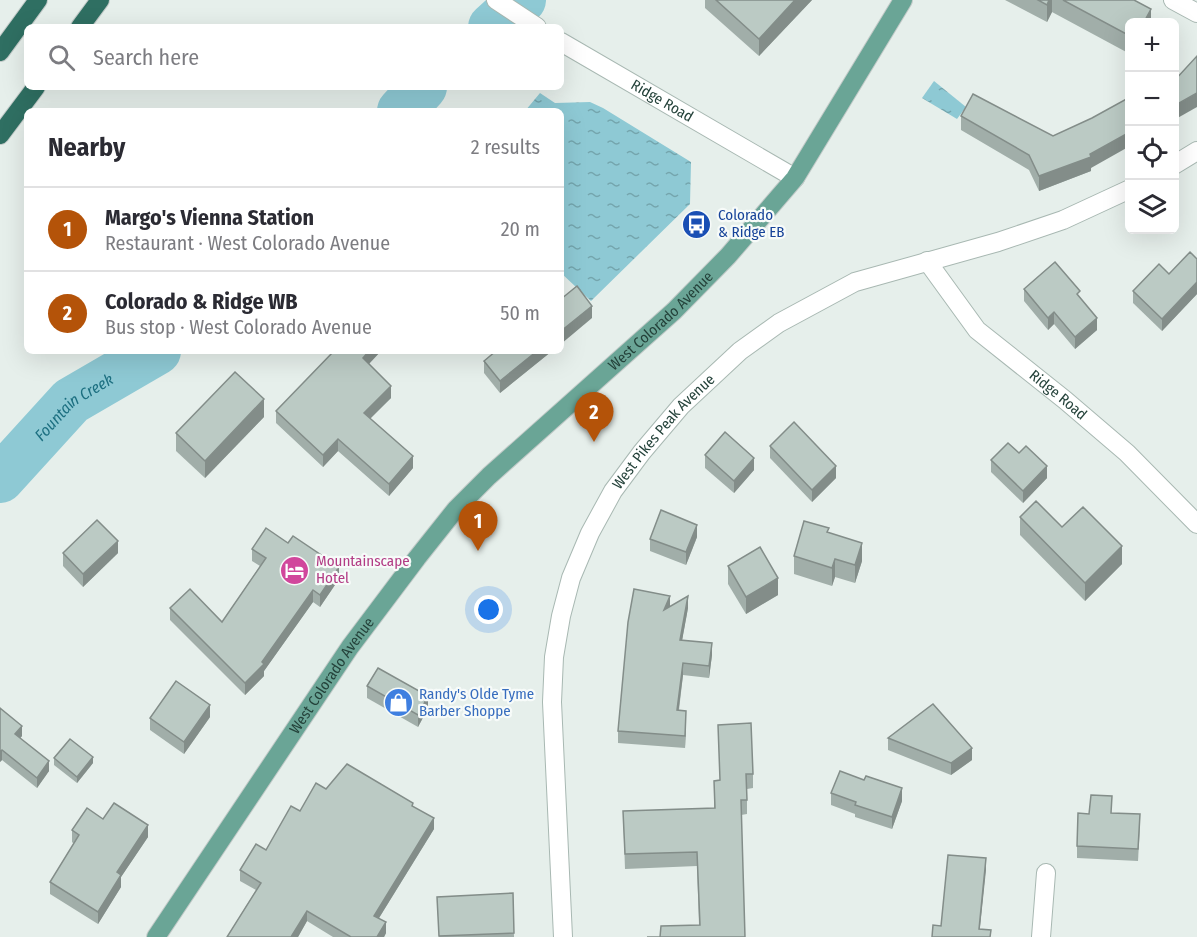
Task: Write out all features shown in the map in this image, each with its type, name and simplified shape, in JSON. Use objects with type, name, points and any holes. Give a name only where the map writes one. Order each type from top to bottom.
[{"type":"highway","points":[[0,52],[39,0]]},
{"type":"highway","points":[[82,24],[100,0]]},
{"type":"highway","points":[[0,135],[34,90]]},
{"type":"main road","name":"West Colorado Avenue","points":[[156,937],[350,647],[456,509],[489,476],[674,311],[728,256],[795,178],[903,0]]},
{"type":"street","points":[[496,0],[532,24]]},
{"type":"street","points":[[1173,0],[1197,14]]},
{"type":"street","name":"Ridge Road","points":[[564,44],[795,178]]},
{"type":"street","points":[[1179,162],[1197,151]]},
{"type":"street","name":"West Pikes Peak Avenue","points":[[563,937],[552,702],[554,657],[571,578],[590,532],[613,491],[642,452],[681,406],[740,351],[779,323],[855,282],[998,242],[1063,220],[1125,191]]},
{"type":"street","name":"Ridge Road","points":[[927,261],[977,330],[1127,453],[1197,524]]},
{"type":"street","points":[[1041,937],[1046,873]]},
{"type":"water","points":[[934,81],[966,107],[957,119],[922,98]]},
{"type":"water","points":[[540,93],[555,103],[590,102],[691,162],[690,204],[591,301],[564,276],[564,108],[528,108]]},
{"type":"building","points":[[716,0],[795,0],[759,39]]},
{"type":"building","points":[[1038,0],[1049,0],[1047,5]]},
{"type":"building","points":[[1063,0],[1134,0],[1151,9],[1146,18],[1125,18],[1125,33]]},
{"type":"building","points":[[1197,56],[1197,93],[1179,103],[1179,76]]},
{"type":"building","points":[[973,94],[1053,136],[1125,100],[1125,135],[1090,154],[1091,157],[1039,176],[1029,155],[961,116]]},
{"type":"building","points":[[1190,252],[1197,259],[1197,282],[1162,319],[1133,291],[1159,264],[1169,274]]},
{"type":"building","points":[[1055,262],[1080,291],[1077,294],[1097,318],[1075,337],[1054,312],[1048,318],[1024,289]]},
{"type":"building","points":[[577,286],[592,306],[564,329],[564,297]]},
{"type":"building","points":[[331,354],[366,354],[363,358],[391,386],[364,413],[413,456],[389,484],[338,439],[323,455],[276,411]]},
{"type":"building","points":[[492,354],[533,354],[500,381],[484,361]]},
{"type":"building","points":[[235,372],[264,399],[205,461],[176,433]]},
{"type":"building","points":[[794,422],[836,466],[812,490],[770,446]]},
{"type":"building","points":[[725,432],[754,458],[734,481],[705,455]]},
{"type":"building","points":[[1008,443],[1019,453],[1026,446],[1047,466],[1023,491],[991,460]]},
{"type":"building","points":[[1036,501],[1062,527],[1083,507],[1122,546],[1085,583],[1020,517]]},
{"type":"building","points":[[661,510],[697,525],[686,552],[650,539]]},
{"type":"building","points":[[97,520],[118,541],[83,574],[63,553]]},
{"type":"building","points":[[804,521],[829,528],[827,532],[862,543],[855,565],[835,559],[832,568],[794,556]]},
{"type":"building","points":[[266,528],[288,543],[293,536],[339,567],[320,595],[313,590],[262,662],[264,664],[245,683],[170,608],[190,589],[222,622],[266,558],[252,549]]},
{"type":"building","points":[[760,547],[778,578],[746,597],[728,566]]},
{"type":"building","points":[[634,589],[670,596],[664,610],[688,596],[680,640],[712,643],[709,666],[683,663],[677,710],[686,711],[685,736],[618,731],[628,622]]},
{"type":"building","points":[[378,668],[428,696],[418,715],[367,686]]},
{"type":"building","points":[[176,681],[210,705],[184,742],[150,718]]},
{"type":"building","points":[[933,704],[972,748],[951,763],[888,738]]},
{"type":"building","points":[[0,708],[22,726],[15,734],[49,761],[37,778],[2,750],[0,752]]},
{"type":"building","points":[[751,723],[753,774],[746,774],[747,800],[741,800],[745,937],[660,937],[661,926],[700,925],[697,852],[625,854],[623,811],[715,808],[714,781],[720,780],[718,725]]},
{"type":"building","points":[[70,739],[93,757],[77,777],[54,758]]},
{"type":"building","points":[[347,764],[434,818],[374,916],[386,922],[377,937],[351,937],[307,911],[291,937],[227,937],[261,883],[240,870],[256,844],[266,850],[291,806],[300,811],[316,783],[326,789]]},
{"type":"building","points":[[840,771],[864,780],[866,776],[902,788],[892,817],[855,805],[856,802],[831,793]]},
{"type":"building","points":[[1091,795],[1112,796],[1111,813],[1140,814],[1138,849],[1077,846],[1078,813],[1089,814]]},
{"type":"building","points":[[114,803],[148,825],[117,872],[121,875],[98,912],[50,882],[79,835],[72,830],[87,808],[103,819]]},
{"type":"building","points":[[948,855],[986,858],[979,929],[991,930],[990,937],[932,937],[933,925],[941,926]]},
{"type":"building","points":[[513,893],[514,933],[439,936],[437,897]]},
{"type":"waterway","name":"Fountain Creek","points":[[495,24],[522,0]]},
{"type":"waterway","name":"Fountain Creek","points":[[404,108],[420,90]]},
{"type":"waterway","name":"Fountain Creek","points":[[0,479],[71,401],[152,354]]},
{"type":"place","name":"Colorado & Ridge EB","points":[[697,224]]},
{"type":"place","name":"Colorado & Ridge WB","points":[[594,442]]},
{"type":"place","name":"Margo's Vienna Station","points":[[478,551]]},
{"type":"place","name":"Mountainscape Hotel","points":[[295,570]]},
{"type":"place","name":"Randy's Olde Tyme Barber Shoppe","points":[[398,703]]}]
